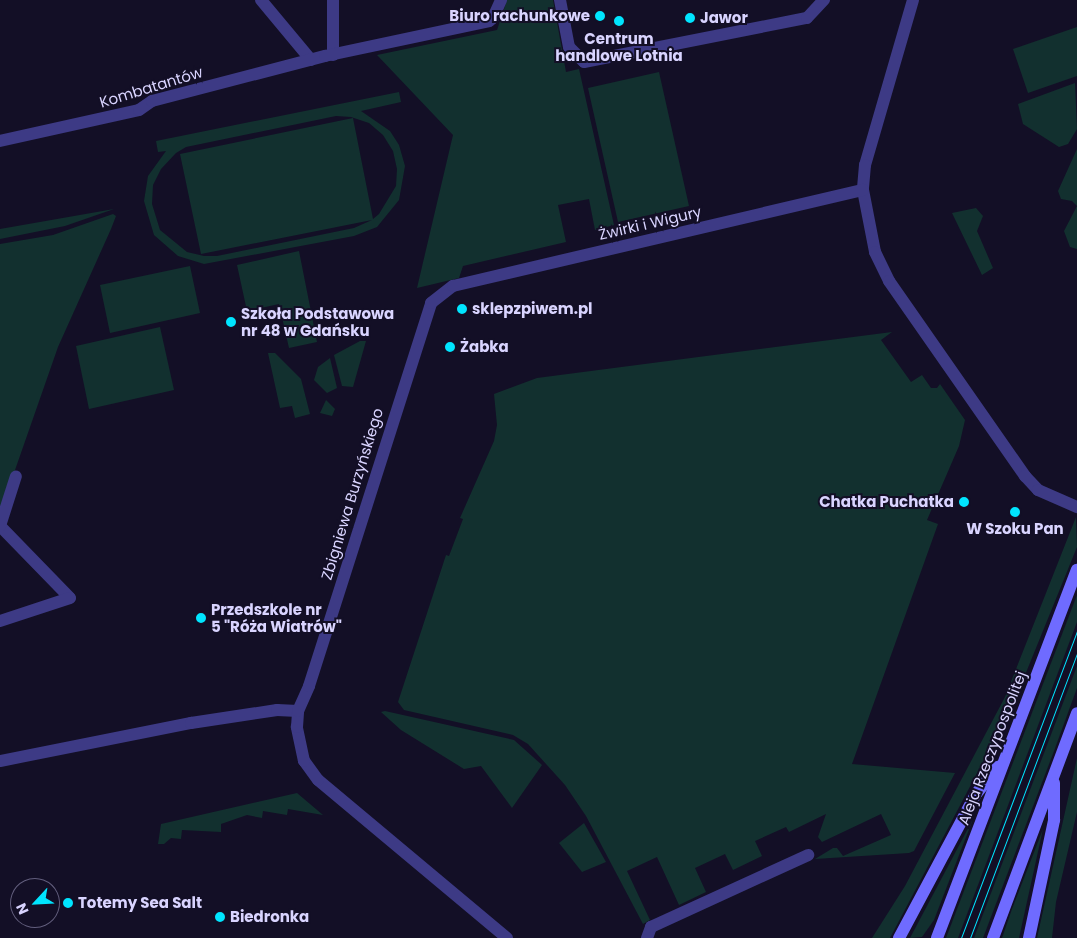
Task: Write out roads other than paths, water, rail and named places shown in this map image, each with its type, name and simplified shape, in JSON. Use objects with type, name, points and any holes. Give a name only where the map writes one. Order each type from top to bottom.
[{"type":"main road","name":"Aleja Rzeczypospolitej","points":[[937,938],[1077,570]]},
{"type":"main road","points":[[993,938],[1077,713]]},
{"type":"main road","points":[[899,938],[976,794],[1006,757]]},
{"type":"main road","points":[[1029,938],[1054,820],[1055,773]]},
{"type":"street","points":[[261,0],[311,60]]},
{"type":"street","points":[[333,0],[333,54]]},
{"type":"street","name":"Kombatantów","points":[[0,141],[139,110],[152,101],[333,54],[489,21],[494,18],[501,0]]},
{"type":"street","points":[[560,0],[569,48],[584,62],[807,18],[824,0]]},
{"type":"street","points":[[914,0],[869,147],[863,190],[873,247],[889,281],[1025,476],[1038,490],[1077,507]]},
{"type":"street","name":"Żwirki i Wigury","points":[[444,290],[863,190]]},
{"type":"street","name":"Zbigniewa Burzyńskiego","points":[[444,290],[431,303],[422,325],[309,686],[298,711],[297,728],[304,761],[318,780],[507,938]]},
{"type":"street","points":[[0,621],[70,598],[0,526],[16,476]]},
{"type":"street","points":[[0,761],[191,723],[277,710],[298,711]]},
{"type":"street","points":[[647,938],[651,927],[808,854]]},
{"type":"tram line","points":[[961,938],[1077,631]]},
{"type":"tram line","points":[[970,938],[1077,654]]},
{"type":"place","name":"Biuro rachunkowe","points":[[600,16]]},
{"type":"place","name":"Jawor","points":[[690,18]]},
{"type":"place","name":"Centrum handlowe Lotnia","points":[[619,21]]},
{"type":"place","name":"sklepzpiwem.pl","points":[[462,309]]},
{"type":"place","name":"Szkoła Podstawowa nr 48 w Gdańsku","points":[[231,322]]},
{"type":"place","name":"Żabka","points":[[450,347]]},
{"type":"place","name":"Chatka Puchatka","points":[[964,502]]},
{"type":"place","name":"W Szoku Pan","points":[[1015,512]]},
{"type":"place","name":"Przedszkole nr 5 \"Róża Wiatrów\"","points":[[201,618]]},
{"type":"place","name":"Totemy Sea Salt","points":[[68,903]]},
{"type":"place","name":"Biedronka","points":[[220,917]]}]
